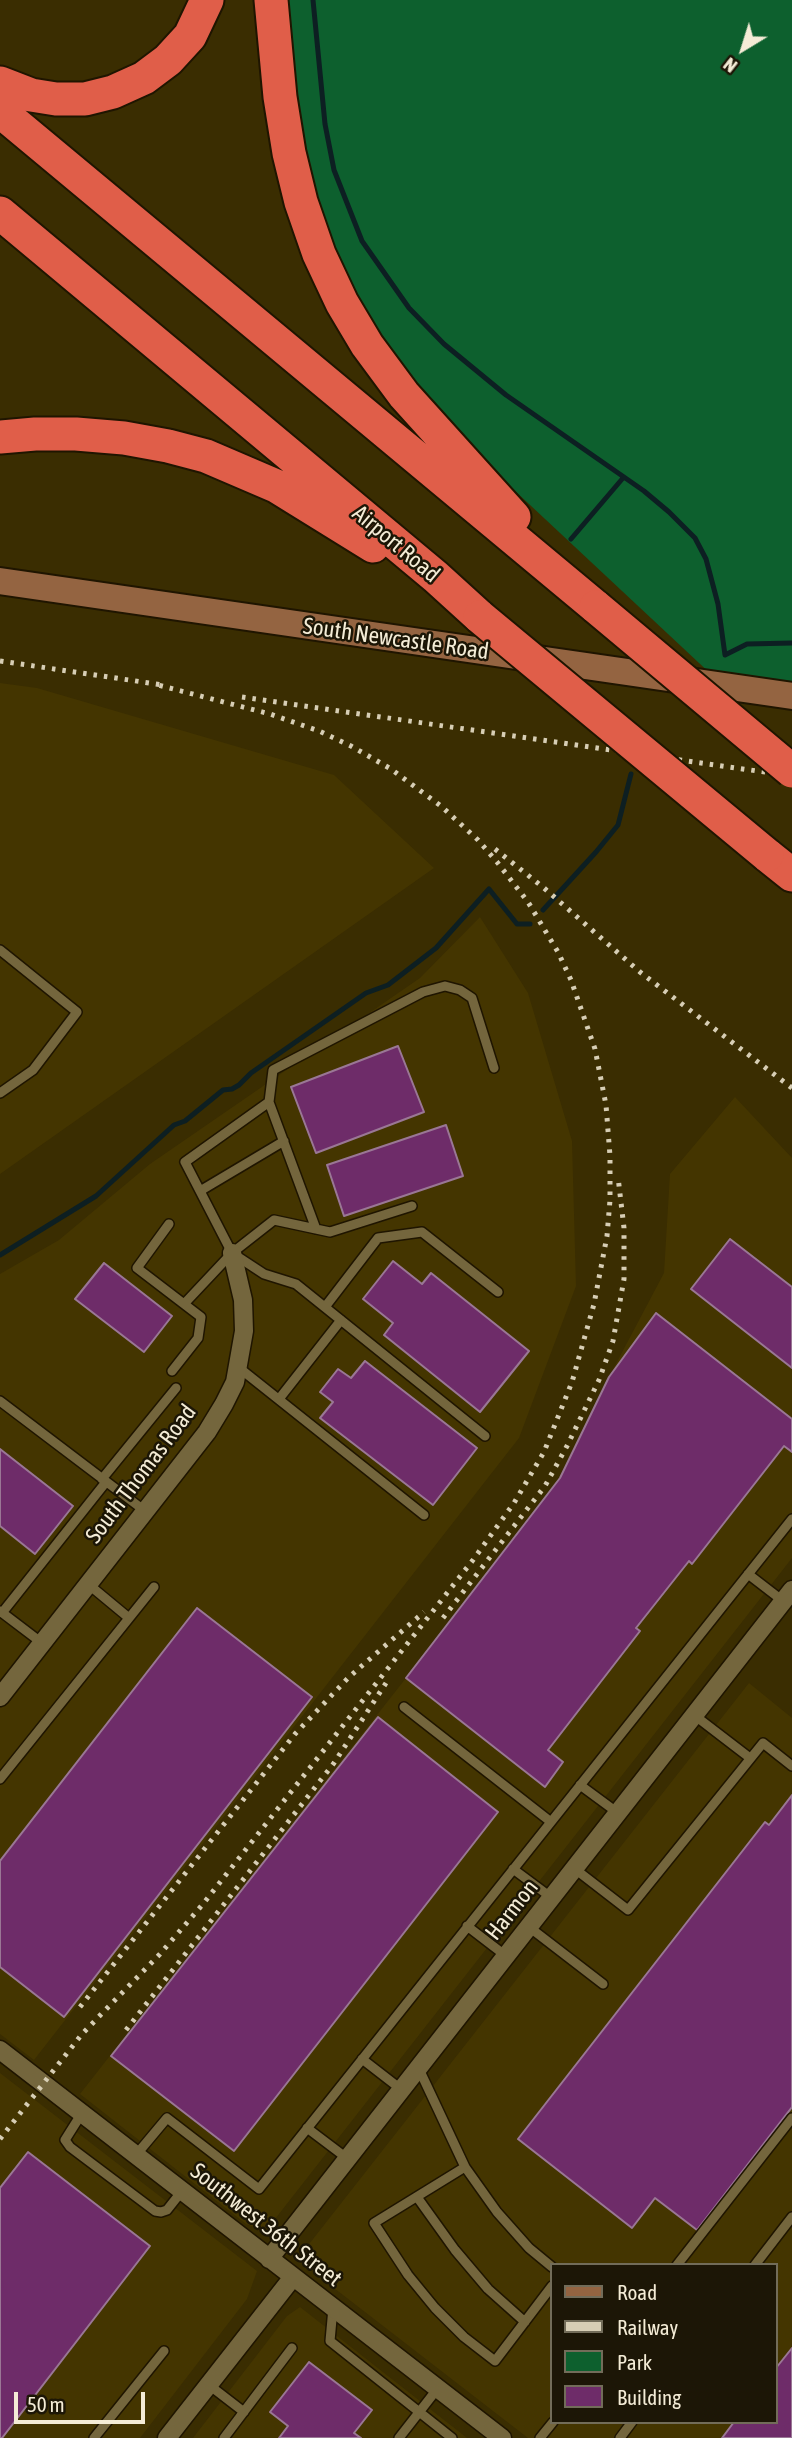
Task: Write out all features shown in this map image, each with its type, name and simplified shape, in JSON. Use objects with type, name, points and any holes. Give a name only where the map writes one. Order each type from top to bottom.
[{"type":"highway","points":[[0,83],[56,99],[85,99],[114,92],[144,78],[168,60],[190,36],[207,0]]},
{"type":"highway","points":[[271,0],[280,97],[289,153],[301,202],[319,254],[342,303],[367,345],[404,395],[596,607]]},
{"type":"highway","points":[[0,111],[792,771]]},
{"type":"highway","name":"Airport Road","points":[[0,213],[430,578],[780,865]]},
{"type":"highway","points":[[0,438],[35,434],[124,438],[206,456],[276,486],[430,578]]},
{"type":"street","name":"South Newcastle Road","points":[[0,581],[792,696]]},
{"type":"street","name":"South Thomas Road","points":[[0,1697],[207,1432],[224,1404],[235,1382],[244,1331],[243,1300],[232,1253]]},
{"type":"street","name":"Harmon","points":[[270,2259],[788,1596]]},
{"type":"street","name":"Southwest 36th Street","points":[[0,2050],[502,2438]]},
{"type":"street","points":[[167,2438],[293,2277]]},
{"type":"lane","points":[[0,950],[77,1012],[33,1070],[0,1093]]},
{"type":"lane","points":[[316,1229],[269,1102],[273,1070],[423,992],[446,986],[460,990],[471,998],[494,1068]]},
{"type":"lane","points":[[269,1102],[185,1162],[232,1253],[264,1274],[296,1284],[485,1436]]},
{"type":"lane","points":[[200,1191],[284,1141]]},
{"type":"lane","points":[[184,1304],[232,1253],[274,1220],[330,1231],[412,1206]]},
{"type":"lane","points":[[169,1224],[136,1268],[201,1317],[198,1338],[172,1371]]},
{"type":"lane","points":[[325,1307],[378,1238],[422,1232],[498,1292]]},
{"type":"lane","points":[[279,1399],[341,1320]]},
{"type":"lane","points":[[238,1367],[424,1515]]},
{"type":"lane","points":[[42,1643],[1,1612],[176,1388]]},
{"type":"lane","points":[[0,1401],[145,1511]]},
{"type":"lane","points":[[136,2155],[167,2118],[258,2189],[792,1519]]},
{"type":"lane","points":[[748,1574],[788,1596]]},
{"type":"lane","points":[[88,1584],[129,1618]]},
{"type":"lane","points":[[0,1779],[154,1587]]},
{"type":"lane","points":[[404,1707],[551,1822]]},
{"type":"lane","points":[[694,1715],[750,1758]]},
{"type":"lane","points":[[575,1869],[628,1910],[763,1743],[792,1766]]},
{"type":"lane","points":[[580,1785],[618,1813]]},
{"type":"lane","points":[[513,1868],[552,1898]]},
{"type":"lane","points":[[467,1926],[506,1956]]},
{"type":"lane","points":[[529,1927],[603,1984]]},
{"type":"lane","points":[[362,2059],[402,2090]]},
{"type":"lane","points":[[419,2069],[465,2167],[505,2221],[529,2248],[550,2265]]},
{"type":"lane","points":[[82,2113],[65,2140],[70,2147],[155,2211],[167,2210],[182,2191]]},
{"type":"lane","points":[[679,2263],[792,2119]]},
{"type":"lane","points":[[307,2128],[348,2160]]},
{"type":"lane","points":[[465,2167],[374,2223],[408,2275],[464,2337],[495,2361],[550,2289]]},
{"type":"lane","points":[[417,2197],[454,2250],[488,2289],[525,2322]]},
{"type":"lane","points":[[757,2263],[792,2217]]},
{"type":"lane","points":[[333,2308],[330,2341],[452,2438]]},
{"type":"lane","points":[[224,2438],[292,2348]]},
{"type":"lane","points":[[94,2438],[163,2351]]},
{"type":"lane","points":[[209,2385],[243,2412]]},
{"type":"lane","points":[[399,2438],[438,2388]]},
{"type":"shaded area","points":[[0,683],[37,688],[334,775],[434,868],[0,1174]]},
{"type":"shaded area","points":[[480,917],[528,993],[572,1141],[576,1286],[519,1438],[34,2060],[0,2034],[0,1274],[59,1240],[150,1164],[420,978]]},
{"type":"shaded area","points":[[735,1097],[792,1158],[792,1558],[275,2219],[260,2229],[246,2224],[80,2094],[560,1478],[664,1273],[670,1174]]},
{"type":"shaded area","points":[[749,1683],[792,1718],[792,2438],[528,2438],[312,2271],[306,2248]]},
{"type":"shaded area","points":[[0,2073],[257,2271],[247,2299],[140,2438],[0,2438]]},
{"type":"shaded area","points":[[300,2307],[467,2438],[193,2438],[287,2316]]},
{"type":"green space","points":[[281,0],[792,0],[792,688],[714,677],[483,461],[376,342],[308,190]]},
{"type":"building","points":[[398,1046],[424,1112],[316,1153],[291,1087]]},
{"type":"building","points":[[446,1125],[463,1176],[344,1216],[327,1165]]},
{"type":"building","points":[[730,1239],[792,1287],[792,1368],[691,1289]]},
{"type":"building","points":[[393,1261],[422,1284],[431,1273],[529,1351],[480,1412],[384,1335],[393,1323],[363,1299]]},
{"type":"building","points":[[104,1263],[172,1316],[144,1352],[75,1299]]},
{"type":"building","points":[[656,1313],[792,1419],[792,1452],[784,1446],[692,1564],[689,1561],[636,1628],[640,1631],[548,1750],[563,1762],[545,1787],[406,1678],[560,1478],[609,1377]]},
{"type":"building","points":[[365,1361],[477,1448],[433,1505],[320,1418],[333,1402],[320,1392],[338,1369],[351,1378]]},
{"type":"building","points":[[0,1449],[73,1506],[35,1554],[0,1526]]},
{"type":"building","points":[[197,1608],[312,1697],[64,2017],[0,1967],[0,1861]]},
{"type":"building","points":[[378,1717],[498,1812],[234,2151],[111,2056]]},
{"type":"building","points":[[792,1795],[792,2107],[697,2230],[655,2198],[632,2228],[518,2139],[765,1822],[769,1825]]},
{"type":"building","points":[[28,2152],[150,2246],[0,2438],[0,2188]]},
{"type":"building","points":[[792,2348],[792,2438],[722,2438],[732,2424],[778,2424],[778,2366]]},
{"type":"building","points":[[309,2362],[372,2410],[354,2433],[361,2438],[279,2438],[288,2426],[270,2412]]},
{"type":"waterway","points":[[313,0],[325,124],[334,170],[362,241],[409,308],[444,344],[506,395],[644,491],[695,538],[706,559],[718,604],[725,655],[747,644],[792,643]]},
{"type":"waterway","points":[[571,539],[623,478]]},
{"type":"waterway","points":[[543,910],[618,825],[631,774]]},
{"type":"waterway","points":[[0,1255],[96,1196],[174,1125],[185,1121],[223,1090],[239,1085],[251,1073],[366,993],[388,985],[436,948],[489,889],[517,924],[530,924]]},
{"type":"railway","points":[[0,661],[163,685]]},
{"type":"railway","points":[[0,2139],[82,2034],[160,1954],[203,1904],[473,1560],[514,1503],[544,1452],[572,1382],[594,1304],[607,1236],[610,1156],[606,1105],[595,1049],[571,980],[558,952],[528,902],[497,862],[478,840],[441,806],[391,769],[351,746],[319,731],[270,714],[154,684]]},
{"type":"railway","points":[[242,697],[792,776]]},
{"type":"railway","points":[[495,849],[640,972],[792,1088]]},
{"type":"railway","points":[[443,1618],[545,1486],[599,1380],[613,1341],[624,1279],[624,1228],[618,1177]]},
{"type":"railway","points":[[80,2007],[295,1734],[349,1677],[424,1612]]},
{"type":"railway","points":[[126,2030],[334,1763],[386,1683]]}]
